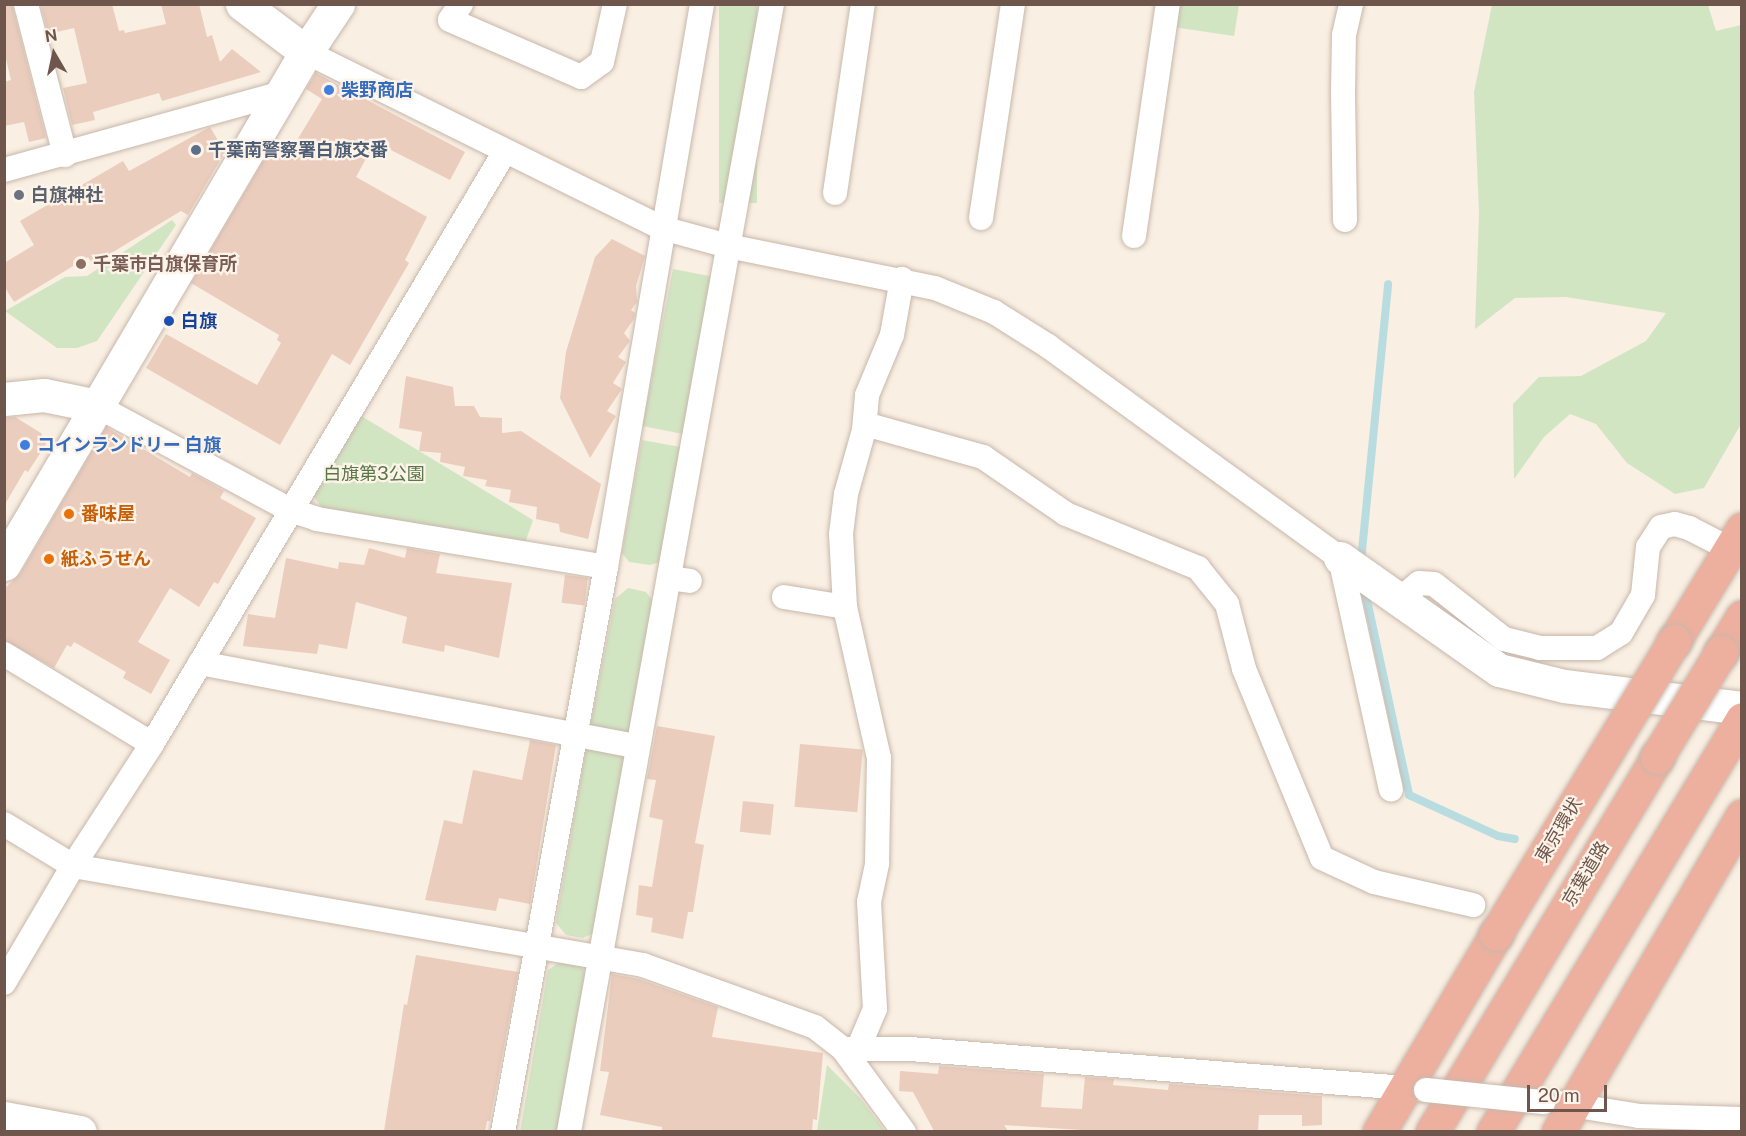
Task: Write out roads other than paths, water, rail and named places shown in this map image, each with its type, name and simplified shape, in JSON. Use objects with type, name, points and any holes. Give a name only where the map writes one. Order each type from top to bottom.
[{"type":"highway","name":"東京環状","points":[[1379,1131],[1414,1088],[1496,934],[1736,539]]},
{"type":"highway","name":"京葉道路","points":[[1432,1131],[1742,617]]},
{"type":"highway","points":[[1493,1131],[1742,719]]},
{"type":"highway","points":[[1558,1113],[1656,963],[1742,816]]},
{"type":"street","points":[[26,4],[64,155]]},
{"type":"street","points":[[242,4],[306,52],[504,153],[662,228],[728,246],[902,279],[955,295],[1013,323],[1499,670],[1522,678],[1742,708]]},
{"type":"street","points":[[4,564],[285,92],[306,52],[338,4]]},
{"type":"street","points":[[460,4],[450,20],[581,77],[602,62],[615,4]]},
{"type":"street","points":[[503,1131],[573,733],[606,567],[702,4]]},
{"type":"street","points":[[569,1131],[637,747],[679,579],[728,246],[772,4]]},
{"type":"street","points":[[835,193],[863,4]]},
{"type":"street","points":[[981,218],[1013,4]]},
{"type":"street","points":[[1134,236],[1168,4]]},
{"type":"street","points":[[1345,220],[1344,35],[1351,4]]},
{"type":"street","points":[[4,170],[285,92]]},
{"type":"street","points":[[4,983],[73,866],[152,744],[504,153]]},
{"type":"street","points":[[850,1049],[876,1009],[869,902],[877,863],[879,758],[845,607],[843,515],[865,424],[867,395],[892,335],[902,279]]},
{"type":"street","points":[[4,399],[44,395],[97,406],[290,510],[317,519],[606,567]]},
{"type":"street","points":[[865,424],[983,457],[1009,471],[1066,514],[1198,568],[1227,604],[1244,669],[1322,858],[1374,882],[1473,905]]},
{"type":"street","points":[[1399,600],[1419,583],[1434,584],[1504,639],[1540,648],[1597,648],[1622,633],[1643,595],[1648,547],[1660,527],[1675,524],[1736,539]]},
{"type":"street","points":[[1340,558],[1391,789]]},
{"type":"street","points":[[784,597],[845,607]]},
{"type":"street","points":[[4,654],[152,744]]},
{"type":"street","points":[[200,663],[637,747]]},
{"type":"street","points":[[4,824],[73,866],[643,965],[815,1027],[850,1049],[904,1131]]},
{"type":"street","points":[[850,1049],[1414,1088],[1558,1113],[1742,1119]]},
{"type":"street","points":[[4,1118],[80,1131]]},
{"type":"waterway","points":[[1361,561],[1388,284]]},
{"type":"waterway","points":[[1364,586],[1409,795],[1498,836],[1515,839]]},
{"type":"place","name":"柴野商店","points":[[329,90]]},
{"type":"place","name":"千葉南警察署白旗交番","points":[[196,150]]},
{"type":"place","name":"白旗神社","points":[[19,195]]},
{"type":"place","name":"千葉市白旗保育所","points":[[81,264]]},
{"type":"place","name":"白旗","points":[[169,321]]},
{"type":"place","name":"コインランドリー 白旗","points":[[25,445]]},
{"type":"place","name":"番味屋","points":[[69,514]]},
{"type":"place","name":"紙ふうせん","points":[[49,559]]},
{"type":"park label","name":"白旗第3公園","points":[[374,474]]}]
